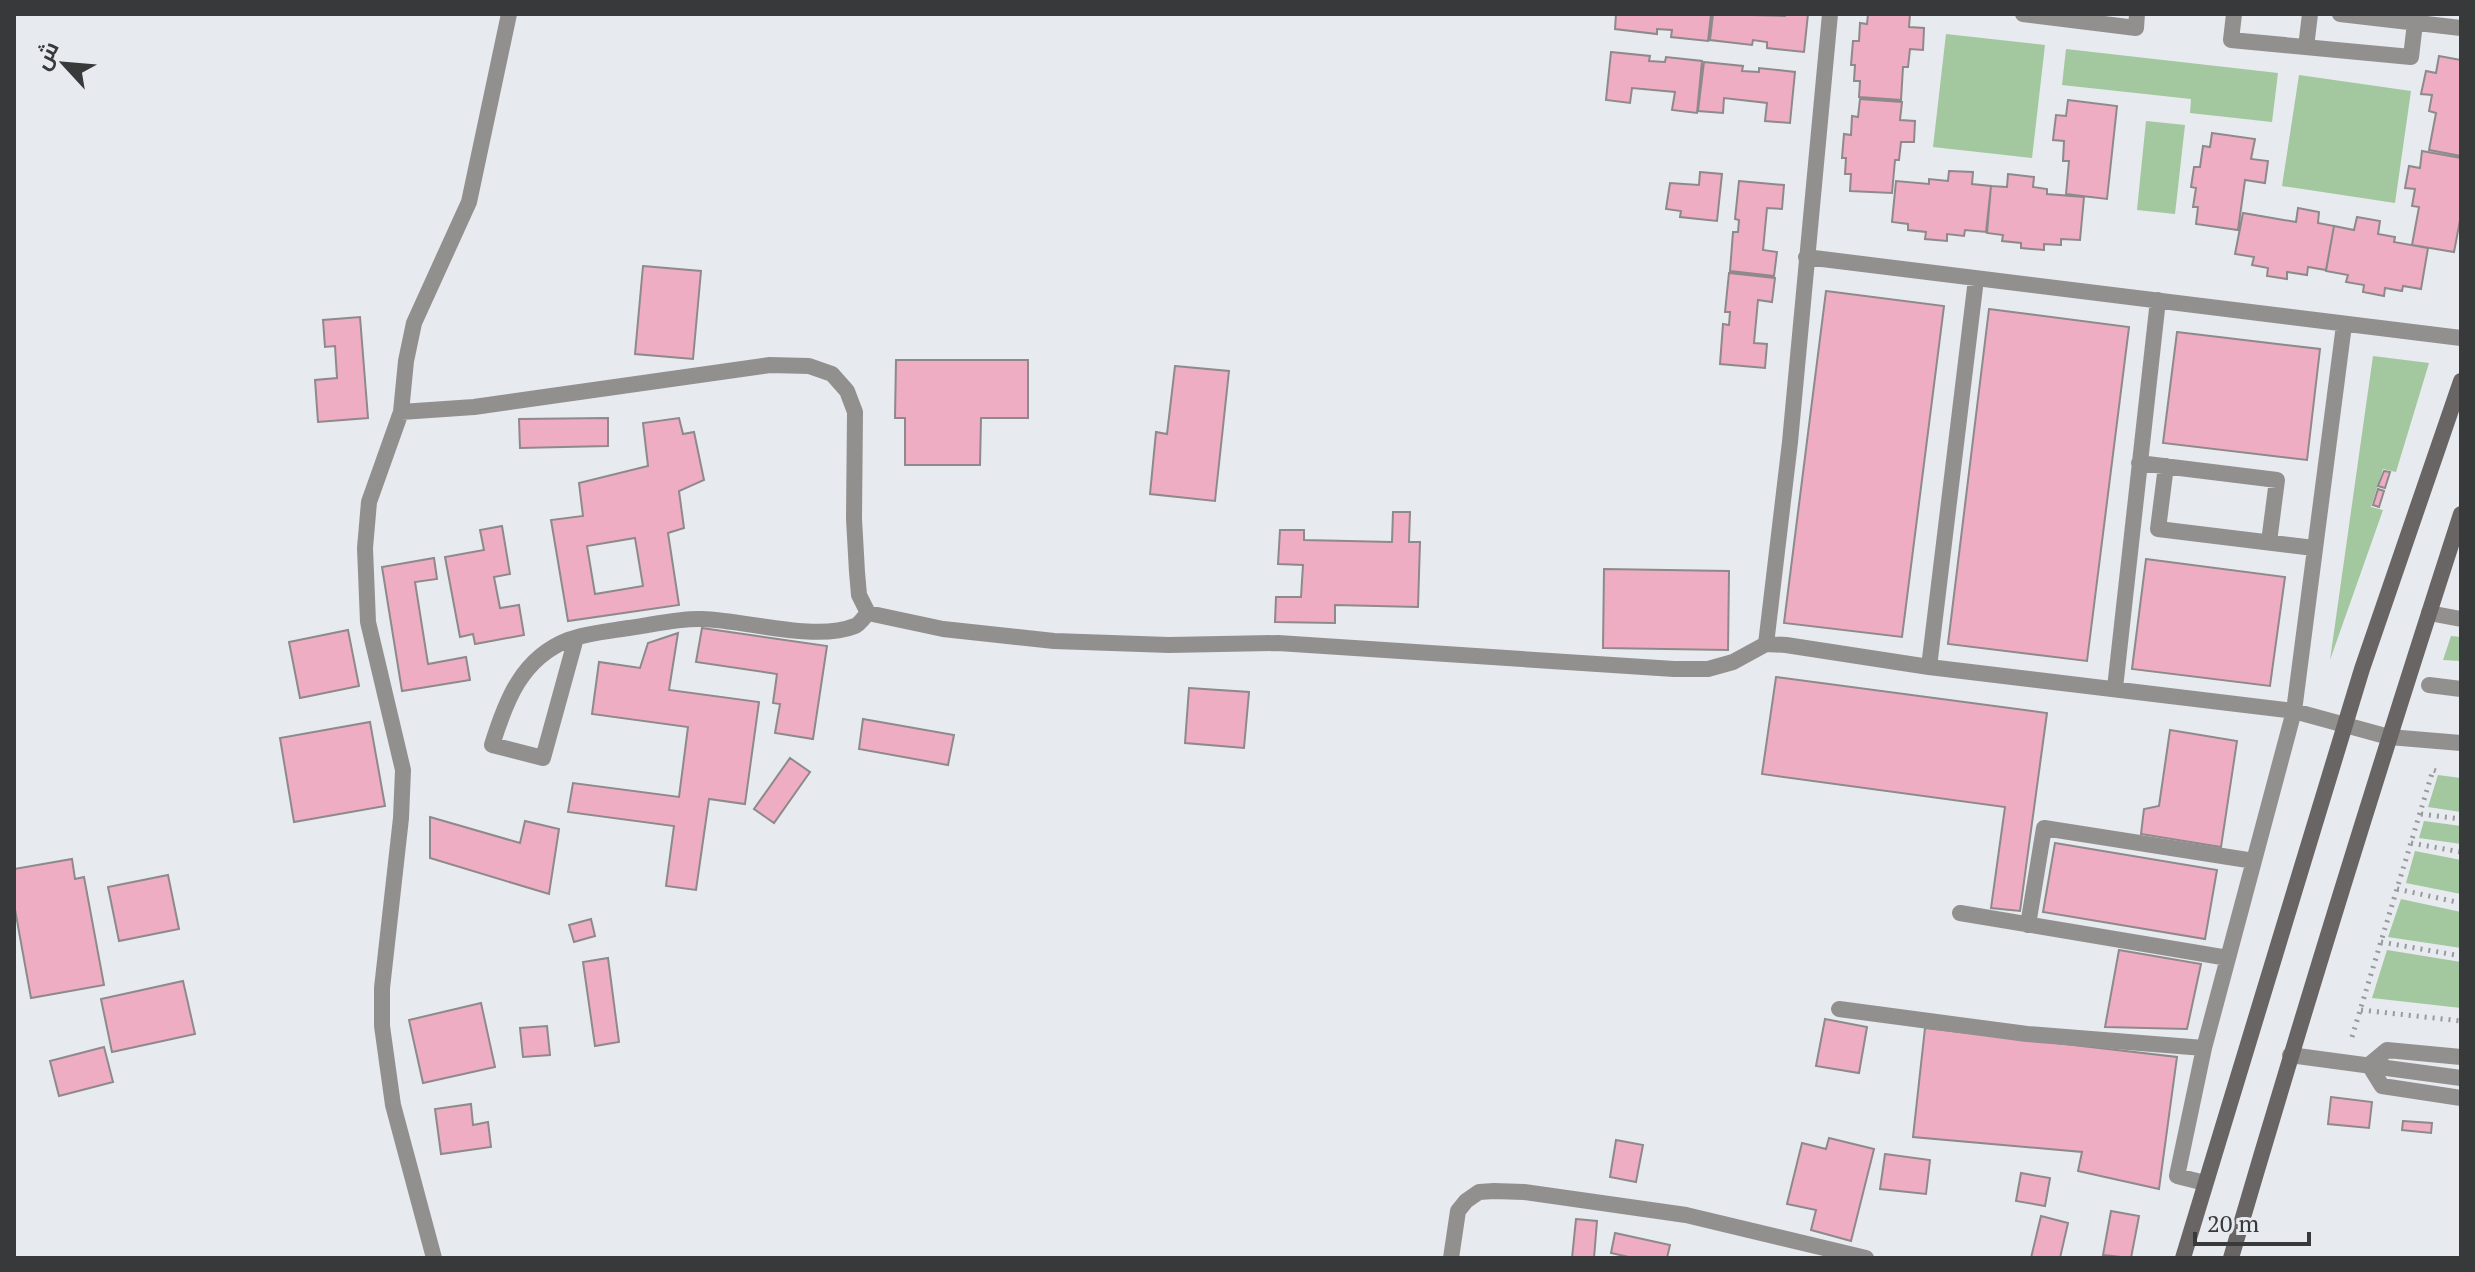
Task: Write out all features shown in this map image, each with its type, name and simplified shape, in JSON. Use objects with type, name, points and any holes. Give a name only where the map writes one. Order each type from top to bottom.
[{"type":"street","points":[[434,1258],[393,1105],[382,1026],[382,988],[401,818],[403,770],[368,622],[365,548],[369,502],[401,412],[406,361],[414,323],[469,202],[509,14]]},
{"type":"street","points":[[1766,644],[1790,442],[1830,14]]},
{"type":"street","points":[[2023,14],[2136,28],[2137,14]]},
{"type":"street","points":[[2234,14],[2231,40],[2411,57],[2415,23]]},
{"type":"street","points":[[2306,47],[2310,14]]},
{"type":"street","points":[[2340,14],[2461,28]]},
{"type":"street","points":[[1806,257],[2461,338]]},
{"type":"street","points":[[1929,667],[1976,279]]},
{"type":"street","points":[[2115,688],[2158,300]]},
{"type":"street","points":[[2205,1183],[2177,1176],[2204,1048],[2294,711],[2344,325]]},
{"type":"street","points":[[401,412],[474,407],[770,365],[809,366],[832,374],[847,391],[855,412],[857,572],[859,595],[868,613]]},
{"type":"street","points":[[2183,1258],[2362,669],[2461,381]]},
{"type":"street","points":[[2139,463],[2277,480],[2269,542]]},
{"type":"street","points":[[2166,466],[2158,529],[2314,548]]},
{"type":"street","points":[[2231,1258],[2290,1055],[2461,514]]},
{"type":"street","points":[[868,613],[943,629],[1054,641],[1169,645],[1278,643],[1674,669],[1708,669],[1733,662],[1766,644],[2294,711],[2389,737],[2461,743]]},
{"type":"street","points":[[576,638],[543,758],[492,745],[514,684],[535,659],[568,640],[576,638],[701,619],[821,632],[857,625],[868,613]]},
{"type":"street","points":[[2429,613],[2461,619]]},
{"type":"street","points":[[2429,685],[2461,689]]},
{"type":"street","points":[[2028,925],[2044,828],[2254,861]]},
{"type":"street","points":[[1960,913],[2228,958]]},
{"type":"street","points":[[1839,1009],[2027,1034],[2204,1048]]},
{"type":"street","points":[[2369,1065],[2387,1050],[2461,1057]]},
{"type":"street","points":[[2290,1055],[2461,1078]]},
{"type":"street","points":[[2369,1065],[2382,1086],[2461,1098]]},
{"type":"street","points":[[1451,1258],[1458,1211],[1479,1192],[1494,1191],[1524,1192],[1686,1215],[1866,1258]]},
{"type":"path","points":[[2345,1062],[2433,770],[2447,772]]},
{"type":"path","points":[[2421,814],[2461,819]]},
{"type":"path","points":[[2411,843],[2461,852]]},
{"type":"path","points":[[2397,889],[2461,903]]},
{"type":"path","points":[[2381,942],[2461,956]]},
{"type":"path","points":[[2361,1010],[2461,1021]]},
{"type":"green space","points":[[1946,34],[2045,45],[2032,158],[1933,147]]},
{"type":"green space","points":[[2066,49],[2278,73],[2272,122],[2190,113],[2191,99],[2062,85]]},
{"type":"green space","points":[[2299,75],[2411,91],[2395,203],[2282,186]]},
{"type":"green space","points":[[2146,121],[2185,125],[2175,214],[2137,210]]},
{"type":"green space","points":[[2373,356],[2429,363],[2396,472],[2383,469],[2371,507],[2383,510],[2330,660]]},
{"type":"green space","points":[[2451,636],[2461,637],[2461,661],[2443,660]]},
{"type":"green space","points":[[2438,775],[2461,778],[2461,812],[2428,807]]},
{"type":"green space","points":[[2424,821],[2461,826],[2461,844],[2419,838]]},
{"type":"green space","points":[[2415,851],[2461,860],[2461,894],[2406,883]]},
{"type":"green space","points":[[2401,899],[2461,912],[2461,948],[2388,937]]},
{"type":"green space","points":[[2387,950],[2461,962],[2461,1008],[2372,998]]},
{"type":"building","points":[[1616,14],[1711,14],[1708,41],[1671,37],[1672,30],[1657,29],[1657,34],[1615,29]]},
{"type":"building","points":[[1713,14],[1808,14],[1804,52],[1767,48],[1767,42],[1753,40],[1752,45],[1710,40]]},
{"type":"building","points":[[1868,14],[1910,14],[1909,27],[1924,28],[1923,50],[1910,49],[1908,67],[1903,67],[1901,100],[1859,97],[1860,81],[1854,81],[1855,65],[1851,65],[1853,41],[1859,41],[1860,23],[1867,24]]},
{"type":"building","points":[[1611,52],[1650,56],[1649,61],[1665,62],[1666,57],[1702,61],[1697,113],[1672,110],[1675,92],[1632,88],[1630,103],[1606,100]]},
{"type":"building","points":[[2439,56],[2461,60],[2461,156],[2429,150],[2436,113],[2429,111],[2432,95],[2421,94],[2426,71],[2436,73]]},
{"type":"building","points":[[1704,62],[1743,66],[1742,71],[1759,72],[1759,68],[1795,72],[1790,123],[1765,121],[1767,103],[1724,98],[1723,113],[1698,111]]},
{"type":"building","points":[[1860,99],[1902,102],[1900,120],[1915,121],[1914,142],[1901,142],[1899,160],[1895,160],[1892,193],[1850,191],[1851,174],[1845,174],[1846,158],[1842,158],[1844,134],[1851,135],[1852,116],[1858,117]]},
{"type":"building","points":[[2068,100],[2117,106],[2107,199],[2066,194],[2069,161],[2063,161],[2064,141],[2053,140],[2056,115],[2066,116]]},
{"type":"building","points":[[2212,133],[2255,139],[2251,159],[2268,161],[2265,183],[2245,180],[2238,230],[2196,224],[2198,207],[2193,207],[2196,188],[2191,187],[2194,167],[2200,167],[2203,146],[2210,147]]},
{"type":"building","points":[[2422,151],[2461,158],[2461,215],[2454,252],[2412,245],[2419,207],[2412,206],[2415,189],[2405,188],[2409,166],[2420,168]]},
{"type":"building","points":[[1949,171],[1973,172],[1972,184],[1991,186],[1986,232],[1965,230],[1964,236],[1947,234],[1947,241],[1925,239],[1926,232],[1908,230],[1908,224],[1892,222],[1896,181],[1929,184],[1929,179],[1948,181]]},
{"type":"building","points":[[1700,172],[1722,174],[1717,221],[1680,217],[1681,211],[1666,209],[1670,183],[1699,185]]},
{"type":"building","points":[[2008,174],[2034,177],[2033,187],[2047,189],[2047,194],[2084,197],[2080,240],[2061,239],[2061,245],[2044,244],[2044,250],[2021,248],[2021,243],[2002,241],[2003,235],[1987,233],[1991,186],[2007,187]]},
{"type":"building","points":[[1739,181],[1784,185],[1782,209],[1767,208],[1763,250],[1777,252],[1774,276],[1730,271],[1733,232],[1738,232],[1739,220],[1735,219]]},
{"type":"building","points":[[2298,208],[2319,212],[2318,223],[2334,226],[2326,270],[2308,267],[2307,275],[2287,272],[2287,279],[2267,276],[2268,268],[2252,265],[2254,257],[2235,254],[2243,213],[2296,222]]},
{"type":"building","points":[[2357,217],[2380,221],[2378,234],[2395,237],[2394,242],[2428,248],[2421,289],[2403,286],[2402,291],[2385,288],[2384,296],[2363,292],[2364,285],[2346,282],[2348,275],[2326,271],[2334,226],[2354,230]]},
{"type":"building","points":[[643,266],[701,271],[693,359],[635,354]]},
{"type":"building","points":[[1729,273],[1775,278],[1772,302],[1758,300],[1754,343],[1767,344],[1765,368],[1720,364],[1723,324],[1729,325],[1730,312],[1725,312]]},
{"type":"building","points":[[1826,291],[1944,306],[1902,637],[1784,623]]},
{"type":"building","points":[[1989,309],[2129,327],[2087,661],[1948,644]]},
{"type":"building","points":[[360,317],[368,418],[318,422],[315,380],[337,378],[335,346],[325,347],[323,320]]},
{"type":"building","points":[[2177,332],[2320,349],[2307,460],[2163,443]]},
{"type":"building","points":[[896,360],[1028,360],[1028,418],[981,418],[980,465],[905,465],[905,418],[895,418]]},
{"type":"building","points":[[1175,366],[1229,371],[1215,501],[1150,494],[1156,432],[1167,434]]},
{"type":"building","points":[[608,418],[608,446],[520,448],[519,419]]},
{"type":"building","points":[[679,418],[683,434],[694,432],[704,480],[679,491],[684,528],[668,533],[679,605],[568,621],[551,520],[583,516],[579,483],[648,466],[643,423]],"holes":[[[635,538],[643,586],[595,594],[587,546]]]},
{"type":"building","points":[[2384,471],[2390,472],[2385,488],[2378,486]]},
{"type":"building","points":[[2378,489],[2384,491],[2379,507],[2373,505]]},
{"type":"building","points":[[1393,512],[1410,512],[1409,542],[1420,542],[1418,607],[1335,605],[1335,623],[1275,622],[1276,597],[1301,597],[1303,565],[1278,564],[1280,530],[1304,530],[1304,540],[1392,542]]},
{"type":"building","points":[[502,526],[510,574],[494,577],[500,608],[519,605],[524,635],[475,644],[473,634],[460,637],[445,557],[484,550],[480,530]]},
{"type":"building","points":[[434,558],[437,579],[415,582],[428,664],[466,657],[470,680],[402,691],[382,567]]},
{"type":"building","points":[[2146,559],[2285,577],[2270,686],[2132,669]]},
{"type":"building","points":[[1604,569],[1729,571],[1728,650],[1603,648]]},
{"type":"building","points":[[702,628],[827,646],[813,739],[775,733],[780,704],[773,703],[777,674],[696,662]]},
{"type":"building","points":[[348,630],[359,686],[300,698],[289,642]]},
{"type":"building","points":[[678,633],[669,690],[759,702],[745,804],[709,799],[696,890],[666,886],[674,826],[568,812],[573,783],[679,797],[688,727],[592,714],[599,662],[640,668],[648,643]]},
{"type":"building","points":[[1776,677],[2047,713],[2020,911],[1991,908],[2005,807],[1762,774]]},
{"type":"building","points":[[1189,688],[1249,692],[1244,748],[1185,743]]},
{"type":"building","points":[[863,719],[954,735],[948,765],[859,749]]},
{"type":"building","points":[[370,722],[385,806],[294,822],[280,738]]},
{"type":"building","points":[[2170,730],[2237,741],[2221,847],[2141,834],[2144,809],[2159,806]]},
{"type":"building","points":[[790,758],[810,772],[774,823],[754,809]]},
{"type":"building","points":[[430,817],[520,843],[525,821],[559,829],[549,894],[430,858]]},
{"type":"building","points":[[2055,843],[2217,870],[2205,939],[2043,912]]},
{"type":"building","points":[[72,859],[75,879],[84,877],[104,985],[31,998],[14,904],[14,869]]},
{"type":"building","points":[[168,875],[179,929],[119,941],[108,887]]},
{"type":"building","points":[[591,919],[595,936],[574,942],[569,925]]},
{"type":"building","points":[[2119,950],[2201,964],[2187,1029],[2105,1027]]},
{"type":"building","points":[[608,958],[619,1042],[595,1046],[583,962]]},
{"type":"building","points":[[183,981],[195,1034],[112,1052],[101,999]]},
{"type":"building","points":[[481,1003],[495,1067],[423,1083],[409,1020]]},
{"type":"building","points":[[1825,1019],[1867,1027],[1859,1073],[1816,1066]]},
{"type":"building","points":[[547,1026],[550,1055],[523,1057],[520,1028]]},
{"type":"building","points":[[1925,1028],[2177,1057],[2159,1189],[2078,1171],[2082,1152],[1913,1137]]},
{"type":"building","points":[[104,1047],[113,1082],[59,1096],[50,1061]]},
{"type":"building","points":[[2331,1097],[2372,1102],[2369,1128],[2328,1124]]},
{"type":"building","points":[[471,1104],[473,1125],[488,1122],[491,1147],[441,1154],[435,1109]]},
{"type":"building","points":[[2403,1121],[2432,1123],[2431,1133],[2402,1130]]},
{"type":"building","points":[[1829,1138],[1874,1149],[1851,1241],[1811,1230],[1816,1210],[1787,1204],[1802,1143],[1826,1149]]},
{"type":"building","points":[[1616,1140],[1643,1145],[1636,1182],[1610,1177]]},
{"type":"building","points":[[1885,1154],[1930,1160],[1926,1194],[1880,1189]]},
{"type":"building","points":[[2021,1173],[2050,1178],[2045,1206],[2016,1201]]},
{"type":"building","points":[[2111,1211],[2139,1216],[2131,1258],[2103,1255]]},
{"type":"building","points":[[2041,1216],[2068,1223],[2060,1258],[2031,1258]]},
{"type":"building","points":[[1576,1219],[1597,1221],[1594,1258],[1572,1258]]},
{"type":"building","points":[[1615,1233],[1670,1245],[1667,1258],[1633,1258],[1611,1253]]}]
